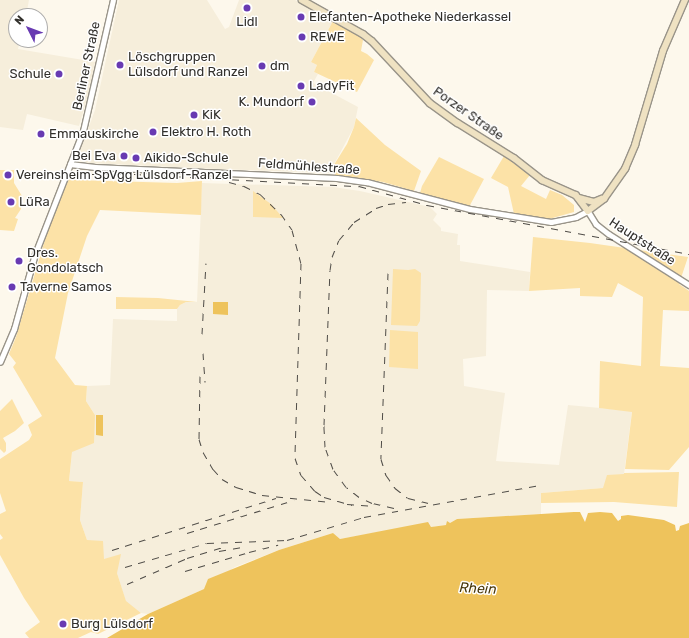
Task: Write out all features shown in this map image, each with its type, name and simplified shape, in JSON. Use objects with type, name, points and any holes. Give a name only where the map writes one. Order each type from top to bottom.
[{"type":"main road","name":"Porzer Straße","points":[[302,0],[351,26],[369,38],[421,95],[458,123],[514,158],[542,180],[578,197],[594,202],[608,194]]},
{"type":"main road","points":[[578,197],[588,212],[608,194],[621,176],[630,157],[663,51],[685,0]]},
{"type":"street","name":"Berliner Straße","points":[[0,362],[14,329],[35,254],[70,164],[88,112],[113,0]]},
{"type":"street","name":"Feldmühlestraße","points":[[70,164],[89,167],[344,178],[368,182],[470,209],[551,222],[576,217],[588,212]]},
{"type":"street","name":"Hauptstraße","points":[[588,212],[596,224],[609,234],[689,285]]},
{"type":"shaded area","points":[[0,0],[29,0],[28,8],[8,8],[8,48],[18,48],[95,62],[89,92],[79,126],[27,114],[23,130],[0,127]]},
{"type":"shaded area","points":[[119,0],[207,0],[225,29],[229,27],[239,0],[295,0],[333,21],[311,62],[317,65],[314,72],[318,74],[313,83],[358,107],[354,127],[332,168],[333,173],[89,163],[81,160],[78,157],[95,110]]},
{"type":"shaded area","points":[[333,21],[356,33],[363,40],[361,51],[374,60],[357,92],[314,72],[317,65],[311,62]]},
{"type":"shaded area","points":[[356,118],[385,145],[421,171],[414,191],[383,182],[335,175],[332,168],[347,144]]},
{"type":"shaded area","points":[[504,156],[530,175],[521,186],[546,199],[550,190],[562,195],[574,205],[574,212],[549,219],[514,214],[508,187],[491,178]]},
{"type":"shaded area","points":[[439,157],[484,179],[469,207],[420,193],[422,186]]},
{"type":"shaded area","name":"LüRa","points":[[0,170],[14,170],[14,183],[22,196],[21,209],[15,218],[18,219],[14,231],[0,230]]},
{"type":"shaded area","points":[[74,175],[74,180],[177,183],[202,181],[201,215],[100,210],[87,236],[68,293],[55,358],[75,385],[87,386],[86,401],[95,415],[94,443],[72,452],[69,481],[83,482],[80,520],[87,540],[103,541],[104,559],[121,554],[117,573],[126,601],[141,613],[98,634],[91,632],[78,638],[29,638],[25,633],[40,622],[24,598],[0,555],[0,540],[3,538],[0,534],[0,514],[6,511],[0,493],[0,459],[29,440],[32,435],[28,425],[42,416],[13,367],[16,363],[9,354],[16,337],[47,233],[70,176]]},
{"type":"shaded area","points":[[202,183],[333,187],[360,191],[430,207],[437,214],[433,220],[441,228],[441,231],[458,234],[457,245],[460,245],[460,261],[530,272],[529,291],[487,290],[486,356],[463,359],[464,386],[505,393],[496,461],[559,465],[568,405],[632,411],[624,474],[603,488],[541,493],[541,514],[457,519],[446,525],[431,527],[428,523],[340,539],[333,533],[279,550],[235,567],[204,589],[148,614],[141,613],[126,602],[117,573],[87,540],[80,520],[83,482],[69,481],[72,452],[95,415],[86,401],[87,386],[110,385],[113,319],[177,321],[177,309],[180,305],[186,302],[197,302]]},
{"type":"shaded area","points":[[253,191],[271,204],[283,218],[253,217]]},
{"type":"shaded area","points":[[533,237],[590,243],[688,257],[679,284],[689,291],[689,311],[663,310],[660,366],[689,368],[689,447],[669,470],[625,469],[632,412],[599,408],[600,361],[641,366],[643,297],[618,283],[612,297],[580,296],[580,288],[529,291]]},
{"type":"shaded area","points":[[393,269],[415,269],[421,273],[420,321],[417,326],[391,325]]},
{"type":"shaded area","points":[[116,297],[158,298],[197,302],[186,302],[180,305],[177,309],[116,309]]},
{"type":"shaded area","points":[[390,330],[418,332],[418,369],[389,367]]},
{"type":"shaded area","points":[[12,399],[24,423],[15,431],[3,438],[6,443],[6,451],[4,453],[0,449],[0,411]]},
{"type":"shaded area","points":[[679,472],[677,507],[614,502],[541,503],[541,493],[603,488],[607,475],[624,473]]},
{"type":"water","points":[[213,302],[228,302],[228,315],[213,314]]},
{"type":"water","points":[[96,415],[103,415],[103,436],[96,435]]},
{"type":"water","name":"Rhein","points":[[580,512],[585,522],[588,513],[600,512],[612,513],[618,521],[621,519],[621,516],[628,515],[664,520],[675,525],[676,531],[679,530],[680,526],[689,523],[689,638],[107,638],[148,614],[204,589],[208,579],[279,550],[333,533],[340,539],[428,522],[431,527],[446,525],[447,521],[450,523],[457,519]]},
{"type":"railway","points":[[78,174],[134,174],[359,186],[427,205],[689,254]]},
{"type":"railway","points":[[229,182],[244,186],[260,194],[281,214],[292,230],[301,263],[295,458],[301,475],[315,491],[324,497],[352,505]]},
{"type":"railway","points":[[394,508],[372,503],[359,497],[346,487],[333,469],[325,447],[324,425],[330,270],[332,257],[339,240],[354,222],[376,208],[388,204],[406,202]]},
{"type":"railway","points":[[202,334],[206,263]]},
{"type":"railway","points":[[388,273],[381,459],[386,475],[395,488],[408,498],[428,503]]},
{"type":"railway","points":[[203,353],[205,382]]},
{"type":"railway","points":[[200,376],[199,439],[203,452],[213,469],[222,479],[236,487],[262,495],[331,502]]},
{"type":"railway","points":[[125,567],[207,543],[287,540],[364,517],[540,485]]},
{"type":"railway","points":[[112,550],[276,498]]},
{"type":"railway","points":[[187,533],[294,500]]},
{"type":"railway","points":[[347,504],[375,506]]},
{"type":"railway","points":[[185,571],[278,545]]},
{"type":"railway","points":[[127,584],[187,558],[226,546]]},
{"type":"railway","points":[[219,551],[247,546]]},
{"type":"place","name":"Lidl","points":[[247,8]]},
{"type":"place","name":"Elefanten-Apotheke Niederkassel","points":[[301,17]]},
{"type":"place","name":"REWE","points":[[302,37]]},
{"type":"place","name":"Löschgruppen Lülsdorf und Ranzel","points":[[120,65]]},
{"type":"place","name":"dm","points":[[262,66]]},
{"type":"place","name":"Schule","points":[[59,74]]},
{"type":"place","name":"LadyFit","points":[[301,86]]},
{"type":"place","name":"K. Mundorf","points":[[312,102]]},
{"type":"place","name":"KiK","points":[[194,115]]},
{"type":"place","name":"Elektro H. Roth","points":[[153,132]]},
{"type":"place","name":"Emmauskirche","points":[[41,134]]},
{"type":"place","name":"Bei Eva","points":[[124,156]]},
{"type":"place","name":"Aikido-Schule","points":[[136,158]]},
{"type":"place","name":"Vereinsheim SpVgg Lülsdorf-Ranzel","points":[[8,175]]},
{"type":"place","name":"LüRa","points":[[11,202]]},
{"type":"place","name":"Dres. Gondolatsch","points":[[19,261]]},
{"type":"place","name":"Taverne Samos","points":[[12,287]]},
{"type":"place","name":"Burg Lülsdorf","points":[[63,624]]}]
